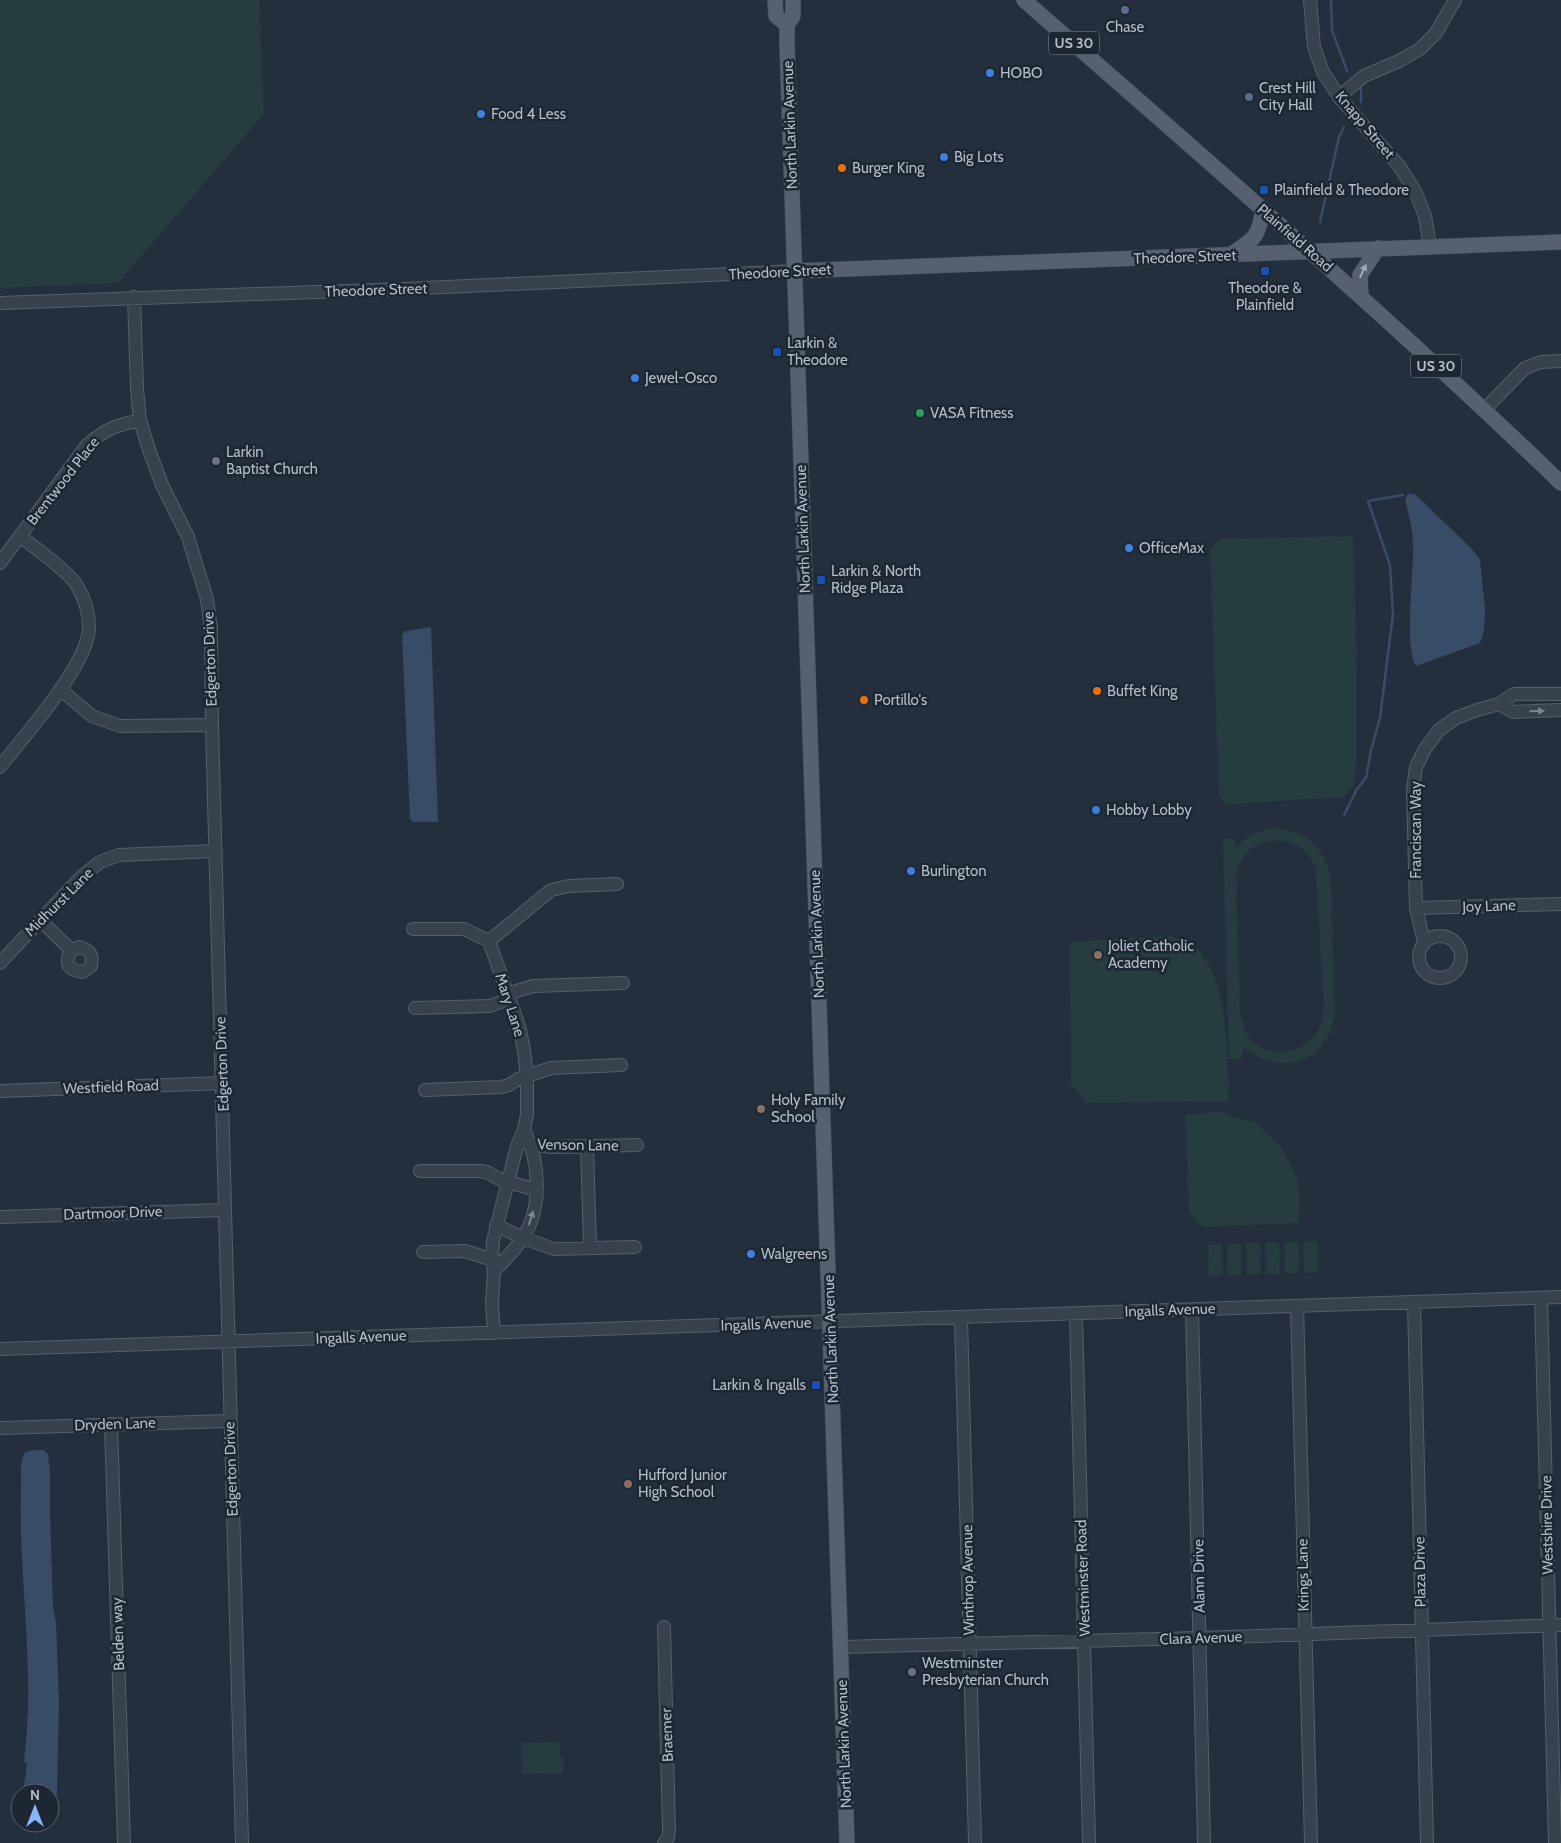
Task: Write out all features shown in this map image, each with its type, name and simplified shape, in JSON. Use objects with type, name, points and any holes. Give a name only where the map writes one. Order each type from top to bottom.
[{"type":"main road","name":"North Larkin Avenue","points":[[775,0],[776,16],[787,25]]},
{"type":"main road","name":"North Larkin Avenue","points":[[793,0],[793,16],[787,25],[848,1843]]},
{"type":"main road","name":"Plainfield Road","points":[[1024,0],[1310,250],[1485,409],[1561,483]]},
{"type":"main road","points":[[1229,255],[1254,239],[1259,230],[1264,210]]},
{"type":"main road","name":"Theodore Street","points":[[795,271],[1229,255],[1310,250],[1561,242]]},
{"type":"main road","points":[[1361,297],[1360,275],[1378,248]]},
{"type":"street","name":"Knapp Street","points":[[1310,0],[1314,48],[1324,72],[1339,97],[1386,150],[1416,193],[1425,216],[1430,246]]},
{"type":"street","points":[[1339,97],[1364,76],[1399,61],[1420,49],[1436,33],[1455,0]]},
{"type":"street","name":"Theodore Street","points":[[0,303],[413,289],[795,271]]},
{"type":"street","name":"Edgerton Drive","points":[[134,297],[140,420],[162,486],[188,538],[207,599],[211,629],[242,1843]]},
{"type":"street","points":[[1485,409],[1525,368],[1540,362],[1561,361]]},
{"type":"street","name":"Brentwood Place","points":[[0,563],[87,445],[101,432],[112,427],[140,420]]},
{"type":"street","points":[[0,767],[71,674],[82,653],[89,629],[87,607],[75,582],[21,537]]},
{"type":"street","points":[[60,689],[92,716],[120,726],[212,725]]},
{"type":"street","points":[[1513,715],[1514,691],[1561,694]]},
{"type":"street","name":"Franciscan Way","points":[[1424,942],[1416,908],[1413,790],[1416,767],[1425,749],[1439,730],[1456,718],[1499,704],[1514,691]]},
{"type":"street","points":[[1499,704],[1513,715],[1561,710]]},
{"type":"street","name":"Midhurst Lane","points":[[0,963],[81,877],[100,862],[119,855],[129,854],[216,851]]},
{"type":"street","points":[[413,929],[464,929],[489,941],[550,890],[569,886],[617,884]]},
{"type":"street","name":"Joy Lane","points":[[1416,908],[1561,904]]},
{"type":"street","points":[[40,920],[71,950]]},
{"type":"street","name":"Mary Lane","points":[[489,941],[519,1026],[527,1077],[525,1138],[508,1181],[496,1224],[496,1265],[492,1302],[494,1333]]},
{"type":"street","points":[[415,1008],[490,1006],[533,986],[623,983]]},
{"type":"street","points":[[425,1090],[501,1087],[509,1085],[518,1078],[527,1077],[551,1068],[621,1066]]},
{"type":"street","name":"Westfield Road","points":[[0,1091],[222,1083]]},
{"type":"street","name":"Mary Lane","points":[[496,1265],[523,1238],[534,1208],[537,1174],[525,1138]]},
{"type":"street","name":"Venson Lane","points":[[525,1138],[549,1147],[637,1145]]},
{"type":"street","points":[[587,1146],[590,1248]]},
{"type":"street","points":[[420,1171],[480,1170],[488,1172],[499,1179],[536,1190]]},
{"type":"street","name":"Dartmoor Drive","points":[[0,1217],[225,1210]]},
{"type":"street","points":[[496,1224],[523,1238],[554,1248],[635,1247]]},
{"type":"street","points":[[423,1252],[465,1252],[496,1265]]},
{"type":"street","name":"Ingalls Avenue","points":[[0,1350],[1561,1297]]},
{"type":"street","name":"Westshire Drive","points":[[1541,1298],[1555,1626],[1555,1843]]},
{"type":"street","name":"Plaza Drive","points":[[1414,1302],[1427,1843]]},
{"type":"street","name":"Krings Lane","points":[[1297,1306],[1304,1634],[1311,1843]]},
{"type":"street","name":"Alann Drive","points":[[1192,1310],[1204,1843]]},
{"type":"street","name":"Westminster Road","points":[[1076,1314],[1089,1843]]},
{"type":"street","name":"Winthrop Avenue","points":[[961,1318],[976,1843]]},
{"type":"street","name":"Dryden Lane","points":[[0,1428],[230,1421]]},
{"type":"street","name":"Belden way","points":[[112,1424],[124,1843]]},
{"type":"street","name":"Clara Avenue","points":[[841,1647],[1200,1638],[1555,1626]]},
{"type":"street","name":"Braemer","points":[[664,1627],[670,1830],[668,1838],[664,1843]]},
{"type":"green space","points":[[0,0],[259,0],[264,114],[118,283],[0,288]]},
{"type":"green space","points":[[1353,536],[1357,677],[1357,758],[1354,784],[1344,797],[1231,804],[1223,802],[1219,794],[1210,551],[1220,539]]},
{"type":"green space","points":[[1272,828],[1294,832],[1313,843],[1327,863],[1331,889],[1335,1012],[1331,1029],[1324,1043],[1314,1054],[1288,1063],[1273,1062],[1243,1047],[1242,1059],[1229,1059],[1223,839],[1235,839],[1236,848],[1248,837]],"holes":[[[1280,840],[1302,849],[1310,857],[1316,869],[1324,1014],[1318,1030],[1312,1039],[1299,1048],[1282,1052],[1265,1049],[1251,1040],[1245,1030],[1240,1011],[1236,875],[1242,859],[1251,848],[1264,842]]]},
{"type":"green space","points":[[1170,936],[1188,943],[1202,954],[1212,971],[1224,1014],[1229,1101],[1087,1103],[1071,1084],[1070,942]]},
{"type":"green space","points":[[1218,1112],[1256,1123],[1282,1148],[1298,1180],[1300,1205],[1298,1223],[1203,1227],[1189,1212],[1185,1115]]},
{"type":"green space","points":[[1317,1241],[1318,1272],[1304,1273],[1303,1242]]},
{"type":"green space","points":[[1284,1242],[1299,1242],[1299,1273],[1285,1273]]},
{"type":"green space","points":[[1246,1243],[1260,1243],[1261,1274],[1247,1274]]},
{"type":"green space","points":[[1265,1243],[1279,1243],[1280,1274],[1266,1274]]},
{"type":"green space","points":[[1222,1244],[1223,1275],[1209,1276],[1208,1245]]},
{"type":"green space","points":[[1227,1244],[1241,1244],[1242,1275],[1228,1275]]},
{"type":"green space","points":[[560,1742],[560,1757],[563,1757],[564,1773],[522,1774],[521,1743]]},
{"type":"water","points":[[1408,494],[1414,494],[1420,499],[1472,549],[1480,560],[1485,609],[1484,631],[1480,643],[1416,666],[1412,657],[1410,627],[1413,546],[1412,528],[1405,500]]},
{"type":"water","points":[[431,627],[438,822],[413,822],[410,819],[402,634],[406,631]]},
{"type":"water","points":[[33,1450],[43,1450],[48,1454],[50,1472],[53,1607],[56,1623],[59,1702],[57,1783],[24,1783],[27,1764],[24,1761],[27,1735],[28,1684],[21,1533],[21,1466],[24,1453]]},
{"type":"waterway","points":[[1331,0],[1332,30],[1347,71]]},
{"type":"waterway","points":[[1361,88],[1361,102]]},
{"type":"waterway","points":[[1320,222],[1339,137],[1344,127]]},
{"type":"waterway","points":[[1344,815],[1357,789],[1366,778],[1380,718],[1393,614],[1390,565],[1368,501],[1403,495]]},
{"type":"place","name":"Chase","points":[[1125,10]]},
{"type":"place","name":"HOBO","points":[[990,73]]},
{"type":"place","name":"Crest Hill City Hall","points":[[1249,97]]},
{"type":"place","name":"Food 4 Less","points":[[481,114]]},
{"type":"place","name":"Big Lots","points":[[944,157]]},
{"type":"place","name":"Burger King","points":[[842,168]]},
{"type":"place","name":"Plainfield & Theodore","points":[[1264,190]]},
{"type":"place","name":"Theodore & Plainfield","points":[[1265,271]]},
{"type":"place","name":"Larkin & Theodore","points":[[777,352]]},
{"type":"place","name":"Jewel-Osco","points":[[635,378]]},
{"type":"place","name":"VASA Fitness","points":[[920,413]]},
{"type":"place","name":"Larkin Baptist Church","points":[[216,461]]},
{"type":"place","name":"OfficeMax","points":[[1129,548]]},
{"type":"place","name":"Larkin & North Ridge Plaza","points":[[821,580]]},
{"type":"place","name":"Buffet King","points":[[1097,691]]},
{"type":"place","name":"Portillo's","points":[[864,700]]},
{"type":"place","name":"Hobby Lobby","points":[[1096,810]]},
{"type":"place","name":"Burlington","points":[[911,871]]},
{"type":"place","name":"Joliet Catholic Academy","points":[[1098,955]]},
{"type":"place","name":"Holy Family School","points":[[761,1109]]},
{"type":"place","name":"Walgreens","points":[[751,1254]]},
{"type":"place","name":"Larkin & Ingalls","points":[[816,1385]]},
{"type":"place","name":"Hufford Junior High School","points":[[628,1484]]},
{"type":"place","name":"Westminster Presbyterian Church","points":[[912,1672]]}]
